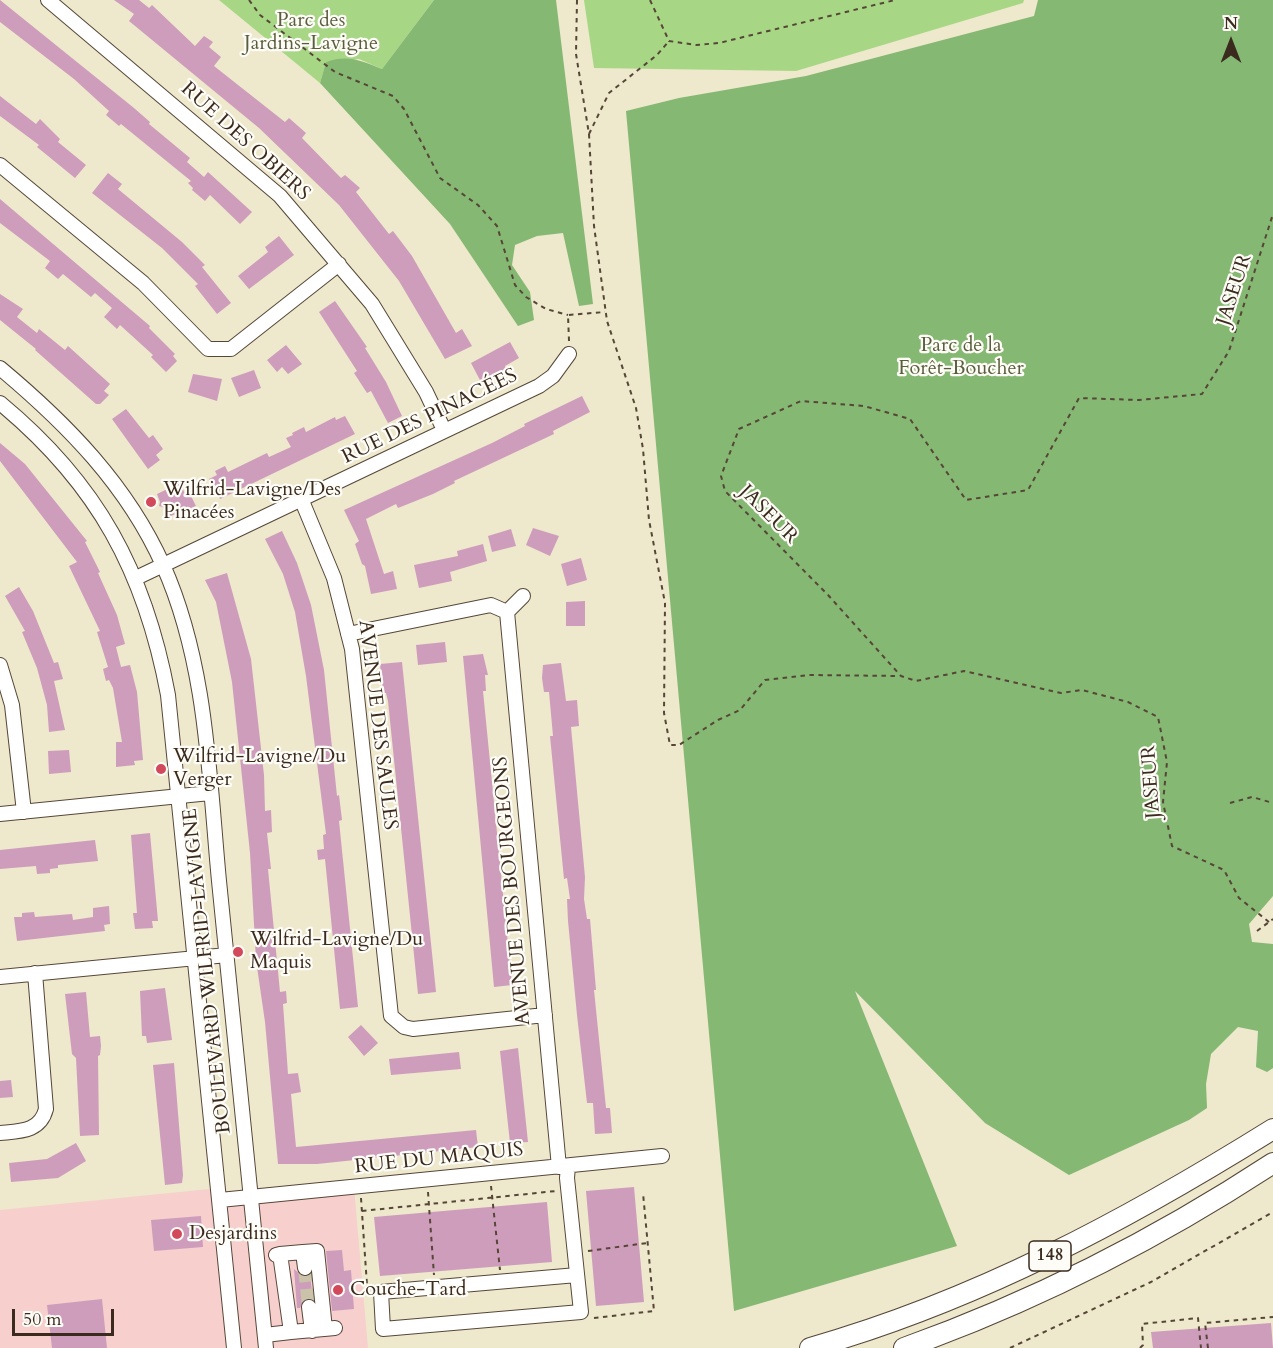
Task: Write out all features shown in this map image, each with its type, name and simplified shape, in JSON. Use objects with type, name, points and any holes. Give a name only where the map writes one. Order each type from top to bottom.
[{"type":"highway","name":"148","points":[[810,1348],[917,1313],[998,1281],[1144,1207],[1273,1129]]},
{"type":"highway","name":"148","points":[[904,1348],[1005,1309],[1077,1277],[1135,1247],[1273,1163]]},
{"type":"street","name":"RUE DES OBIERS","points":[[48,0],[280,196],[372,304],[426,392],[444,430]]},
{"type":"street","points":[[0,165],[143,283],[208,349],[231,350],[339,264]]},
{"type":"street","name":"RUE DES PINACÉES","points":[[136,578],[302,501],[444,430],[539,386],[554,376],[569,354]]},
{"type":"street","name":"BOULEVARD WILFRID-LAVIGNE","points":[[0,368],[41,402],[90,452],[124,495],[163,566],[191,641],[210,793],[266,1342]]},
{"type":"street","name":"BOULEVARD WILFRID-LAVIGNE","points":[[0,404],[48,447],[74,477],[119,543],[136,578],[160,652],[168,695],[196,956],[234,1348]]},
{"type":"street","name":"AVENUE DES SAULES","points":[[302,501],[334,578],[348,634],[355,675],[391,1016],[404,1027],[413,1029],[545,1015]]},
{"type":"street","points":[[348,634],[491,605],[507,612],[523,596]]},
{"type":"street","name":"AVENUE DES BOURGEONS","points":[[380,1288],[383,1329],[581,1312],[567,1178],[545,1015],[507,612]]},
{"type":"street","points":[[0,665],[12,705],[24,812]]},
{"type":"street","points":[[0,814],[210,793]]},
{"type":"street","points":[[0,977],[196,956],[227,955]]},
{"type":"street","points":[[0,1133],[33,1128],[40,1123],[46,1109],[35,973]]},
{"type":"street","name":"RUE DU MAQUIS","points":[[220,1200],[662,1156]]},
{"type":"street","points":[[291,1332],[278,1254],[317,1251],[324,1329]]},
{"type":"street","points":[[303,1252],[305,1268]]},
{"type":"street","points":[[380,1288],[435,1287],[576,1275]]},
{"type":"street","points":[[309,1307],[324,1329]]},
{"type":"street","points":[[266,1342],[291,1332],[324,1329]]},
{"type":"path","points":[[249,0],[260,15],[335,72],[393,96],[440,178],[478,206],[497,226],[515,285],[526,297],[546,309],[568,315],[605,312]]},
{"type":"path","points":[[577,0],[576,54],[588,134],[594,226],[605,312],[636,408],[643,449],[649,520],[664,603],[664,713],[670,745],[679,745],[718,720],[740,710],[765,680],[809,675],[901,676]]},
{"type":"path","points":[[650,0],[669,41]]},
{"type":"path","points":[[669,41],[696,45],[719,43],[896,0]]},
{"type":"path","points":[[588,134],[609,93],[657,55],[669,41]]},
{"type":"path","name":"JASEUR","points":[[1269,922],[1239,898],[1224,870],[1173,846],[1163,802],[1167,762],[1158,717],[1128,702],[1082,690],[1061,693],[964,671],[916,681],[901,676],[828,595],[724,491],[721,476],[739,429],[801,401],[864,406],[910,419],[966,500],[1028,490],[1079,398],[1139,400],[1202,394],[1229,351],[1273,214]]},
{"type":"path","points":[[568,315],[569,354]]},
{"type":"path","points":[[1230,803],[1252,797],[1273,803]]},
{"type":"path","points":[[1257,931],[1273,919]]},
{"type":"path","points":[[362,1211],[559,1191],[558,1185]]},
{"type":"path","points":[[491,1186],[501,1282]]},
{"type":"path","points":[[428,1192],[435,1287]]},
{"type":"path","points":[[590,1319],[654,1311],[643,1193]]},
{"type":"path","points":[[361,1198],[367,1285]]},
{"type":"path","points":[[1010,1348],[1151,1282],[1273,1212]]},
{"type":"path","points":[[574,1253],[647,1243]]},
{"type":"path","points":[[367,1285],[380,1288]]},
{"type":"path","points":[[367,1285],[380,1288]]},
{"type":"path","points":[[1208,1348],[1205,1323],[1273,1317]]},
{"type":"path","points":[[1140,1348],[1143,1345],[1142,1324],[1198,1318],[1201,1348]]},
{"type":"shaded area","points":[[354,1187],[368,1348],[0,1348],[0,1210],[219,1188],[220,1200]]},
{"type":"green space","name":"Parc des Jardins-Lavigne","points":[[219,0],[434,0],[382,69],[359,59],[326,62],[320,83]]},
{"type":"green space","points":[[434,0],[556,0],[593,304],[579,306],[563,233],[537,236],[515,245],[512,265],[530,292],[534,320],[518,326],[450,224],[320,83],[326,62],[334,60],[355,60],[382,69]]},
{"type":"green space","points":[[584,0],[1024,0],[1023,3],[796,71],[594,68]]},
{"type":"green space","name":"Parc de la Forêt-Boucher","points":[[1038,0],[1273,0],[1273,896],[1249,924],[1252,942],[1273,944],[1273,1068],[1267,1072],[1256,1067],[1258,1031],[1238,1027],[1211,1054],[1206,1084],[1207,1108],[1189,1120],[1069,1175],[985,1123],[855,991],[957,1246],[734,1311],[626,111],[679,98],[806,76],[1034,16]]},
{"type":"building","points":[[0,0],[134,108],[150,122],[149,124],[190,158],[187,162],[204,177],[208,172],[252,212],[240,224],[210,195],[205,201],[192,190],[193,188],[188,183],[191,181],[121,124],[119,126],[106,115],[109,111],[74,79],[0,22]]},
{"type":"building","points":[[114,0],[139,0],[149,8],[152,5],[195,46],[204,36],[213,42],[209,47],[221,57],[214,66],[285,122],[289,118],[306,133],[302,138],[341,178],[345,175],[360,188],[356,192],[389,234],[393,231],[412,256],[456,333],[462,329],[472,346],[445,359],[399,281],[339,205],[259,128],[129,21],[134,14]]},
{"type":"building","points":[[0,96],[36,124],[40,119],[60,139],[58,142],[86,165],[75,178],[37,147],[39,145],[0,116]]},
{"type":"building","points":[[108,173],[122,184],[118,189],[182,242],[205,265],[202,267],[231,303],[217,314],[195,286],[198,284],[162,248],[92,193]]},
{"type":"building","points":[[0,199],[150,326],[149,328],[175,354],[173,356],[177,361],[166,372],[151,357],[153,355],[120,325],[117,329],[104,317],[112,308],[95,293],[91,297],[63,274],[58,279],[45,268],[50,261],[0,223]]},
{"type":"building","points":[[279,236],[294,255],[249,289],[238,276],[268,252],[265,247]]},
{"type":"building","points":[[0,294],[23,309],[17,317],[37,333],[39,329],[65,350],[68,346],[110,384],[104,391],[109,395],[100,404],[96,404],[36,349],[0,320]]},
{"type":"building","points":[[335,301],[367,347],[365,348],[386,382],[402,416],[388,423],[371,391],[367,393],[354,373],[357,371],[319,312]]},
{"type":"building","points":[[510,342],[519,358],[505,366],[506,369],[481,382],[471,363]]},
{"type":"building","points":[[286,345],[302,364],[288,374],[282,367],[277,372],[267,360]]},
{"type":"building","points":[[254,370],[261,388],[239,397],[231,378]]},
{"type":"building","points":[[193,374],[222,379],[217,401],[188,392]]},
{"type":"building","points":[[582,396],[590,412],[553,431],[554,434],[454,481],[455,483],[433,494],[398,508],[396,504],[366,519],[384,574],[393,571],[397,589],[371,594],[365,566],[362,564],[355,544],[359,541],[344,510],[492,443],[525,426],[524,424]]},
{"type":"building","points":[[126,409],[149,438],[153,435],[163,449],[156,455],[160,460],[148,469],[112,419]]},
{"type":"building","points":[[345,416],[355,434],[220,499],[209,479],[217,475],[215,471],[225,466],[228,472],[267,453],[269,457],[291,447],[286,438],[293,435],[292,433],[304,427],[306,432],[335,417],[336,420]]},
{"type":"building","points":[[0,443],[25,464],[87,541],[85,542],[100,572],[98,573],[117,615],[125,644],[116,647],[121,667],[130,665],[137,692],[143,760],[134,761],[135,765],[116,767],[116,742],[122,742],[113,688],[109,680],[106,681],[103,669],[108,667],[97,632],[100,631],[69,566],[77,562],[0,461]]},
{"type":"building","points":[[180,483],[186,496],[190,494],[196,506],[168,517],[163,507],[159,506],[157,494]]},
{"type":"building","points":[[533,528],[559,536],[550,556],[526,545]]},
{"type":"building","points":[[511,529],[516,546],[492,552],[488,536]]},
{"type":"building","points":[[282,531],[297,563],[311,605],[324,670],[337,796],[339,795],[342,820],[339,821],[358,1007],[340,1009],[325,859],[318,860],[317,850],[324,849],[323,835],[326,834],[306,676],[295,612],[283,574],[265,539]]},
{"type":"building","points":[[483,544],[487,561],[450,572],[452,581],[419,588],[414,565],[458,556],[457,551]]},
{"type":"building","points":[[581,558],[587,580],[567,586],[561,564]]},
{"type":"building","points":[[227,573],[251,659],[264,775],[265,811],[271,810],[272,832],[267,833],[271,869],[268,869],[280,992],[286,991],[287,1003],[283,1004],[288,1074],[298,1073],[301,1092],[291,1094],[296,1147],[476,1130],[478,1147],[317,1164],[278,1164],[265,1022],[256,960],[250,853],[232,682],[216,602],[205,580]]},
{"type":"building","points":[[19,587],[33,611],[54,663],[58,662],[63,679],[54,681],[65,730],[49,732],[47,705],[37,668],[22,632],[25,631],[5,596]]},
{"type":"building","points":[[585,601],[585,626],[566,626],[566,602]]},
{"type":"building","points":[[445,642],[447,662],[418,665],[416,645]]},
{"type":"building","points":[[483,654],[488,675],[485,675],[486,691],[483,691],[512,985],[494,987],[463,656]]},
{"type":"building","points":[[402,662],[436,992],[418,994],[388,701],[386,693],[383,693],[380,664]]},
{"type":"building","points":[[561,663],[566,701],[577,700],[579,726],[571,727],[585,877],[584,899],[587,919],[590,919],[596,990],[594,990],[606,1108],[610,1108],[612,1133],[595,1134],[593,1103],[587,1103],[577,1015],[568,921],[567,899],[570,899],[567,878],[564,879],[550,736],[553,736],[549,692],[544,692],[542,678],[543,665]]},
{"type":"building","points":[[69,750],[71,772],[49,774],[48,751]]},
{"type":"building","points":[[150,833],[158,921],[152,921],[153,928],[135,929],[133,913],[137,913],[131,835]]},
{"type":"building","points":[[95,840],[98,861],[58,865],[58,868],[50,869],[50,873],[37,874],[36,866],[0,869],[0,850]]},
{"type":"building","points":[[109,906],[110,924],[104,925],[105,931],[17,941],[14,917],[22,917],[22,913],[34,912],[35,917],[72,914],[73,920],[93,917],[93,908]]},
{"type":"building","points":[[165,988],[172,1040],[147,1043],[146,1036],[142,1036],[140,991]]},
{"type":"building","points":[[86,992],[90,1037],[100,1036],[101,1046],[98,1056],[99,1135],[80,1136],[76,1058],[72,1054],[65,994]]},
{"type":"building","points":[[361,1025],[378,1043],[364,1056],[348,1037]]},
{"type":"building","points":[[518,1048],[528,1142],[510,1143],[500,1051]]},
{"type":"building","points":[[459,1052],[461,1069],[391,1075],[389,1059]]},
{"type":"building","points":[[174,1063],[183,1175],[182,1183],[165,1185],[153,1065]]},
{"type":"building","points":[[11,1080],[13,1097],[0,1098],[0,1081]]},
{"type":"building","points":[[76,1143],[86,1161],[58,1178],[11,1182],[9,1163],[47,1159]]},
{"type":"building","points":[[634,1187],[644,1302],[596,1306],[586,1191]]},
{"type":"building","points":[[547,1202],[552,1262],[380,1276],[374,1217]]},
{"type":"building","name":"Desjardins","points":[[201,1216],[203,1247],[154,1251],[151,1220]]},
{"type":"building","name":"Couche-Tard","points":[[342,1250],[344,1271],[351,1270],[354,1309],[332,1311],[326,1251]]},
{"type":"building","points":[[294,1269],[302,1276],[310,1275],[313,1299],[304,1300],[300,1308],[297,1308]]},
{"type":"building","points":[[102,1299],[107,1348],[52,1348],[47,1305]]},
{"type":"building","points":[[1271,1323],[1273,1348],[1153,1348],[1151,1332]]},
{"type":"tunnel","points":[[305,1268],[309,1307]]},
{"type":"place","name":"Wilfrid-Lavigne/Des Pinacées","points":[[151,502]]},
{"type":"place","name":"Wilfrid-Lavigne/Du Verger","points":[[161,769]]},
{"type":"place","name":"Wilfrid-Lavigne/Du Maquis","points":[[238,952]]},
{"type":"place","name":"Desjardins","points":[[177,1234]]},
{"type":"place","name":"Couche-Tard","points":[[338,1290]]}]
